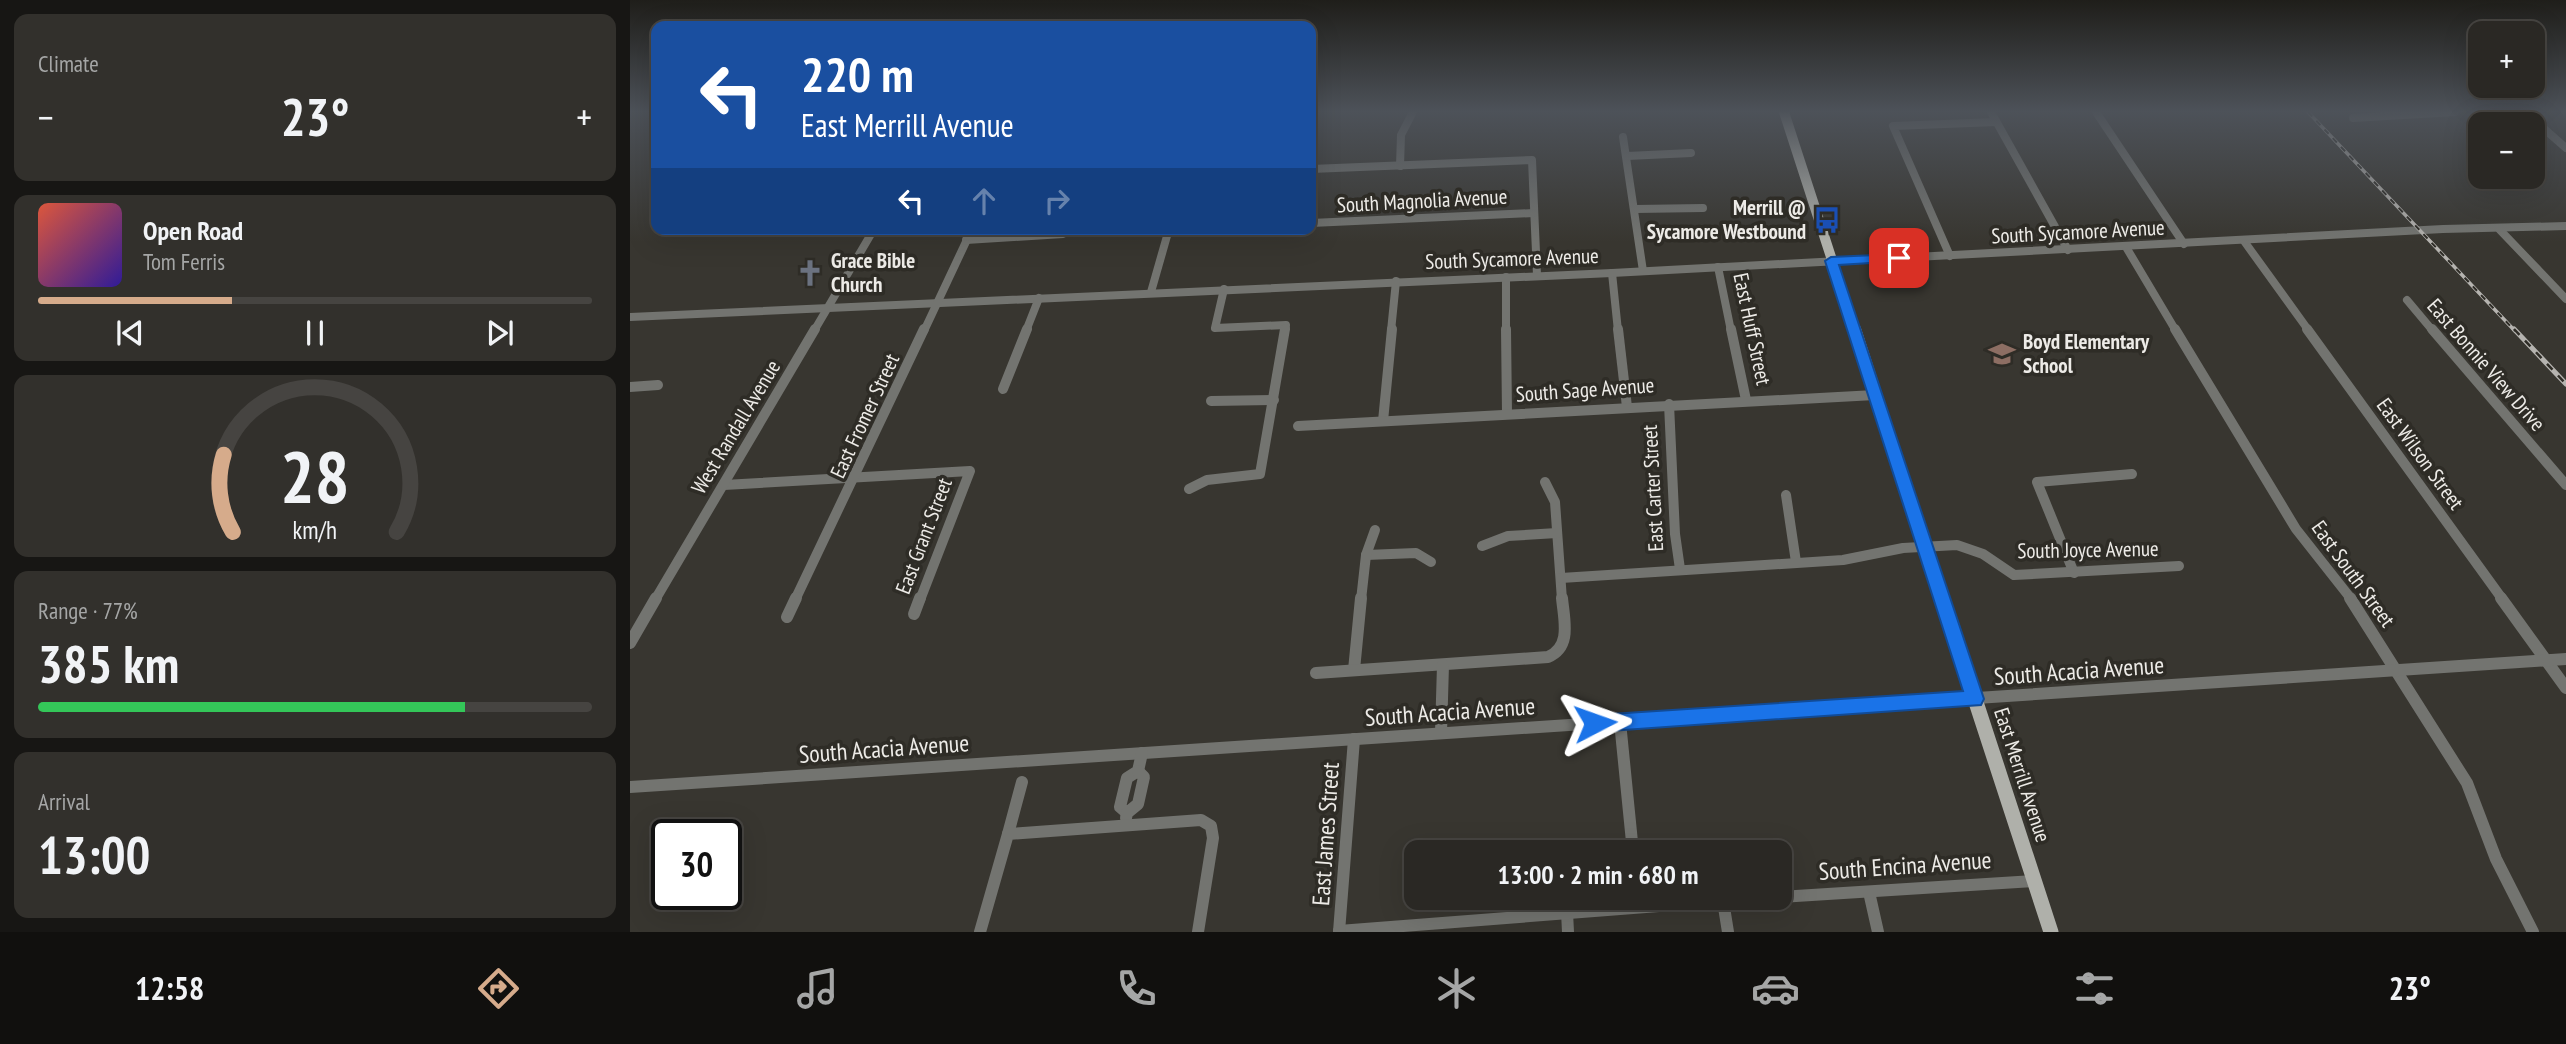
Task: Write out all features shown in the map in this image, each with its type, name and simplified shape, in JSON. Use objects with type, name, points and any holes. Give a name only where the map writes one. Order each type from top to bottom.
[{"type":"main road","name":"East Merrill Avenue","points":[[1798,155],[2051,932]]},
{"type":"street","points":[[1400,155],[1400,166]]},
{"type":"street","points":[[1638,155],[1627,156],[1643,271]]},
{"type":"street","points":[[1906,155],[1950,256]]},
{"type":"street","points":[[2015,155],[2068,250]]},
{"type":"street","points":[[2125,155],[2184,244]]},
{"type":"street","points":[[1316,169],[1532,160],[1537,275]]},
{"type":"street","points":[[1635,209],[1703,208]]},
{"type":"street","name":"South Magnolia Avenue","points":[[1316,223],[1534,213]]},
{"type":"street","name":"South Sycamore Avenue","points":[[630,317],[2566,226]]},
{"type":"street","points":[[2500,230],[2566,299]]},
{"type":"street","name":"West Randall Avenue","points":[[630,643],[871,235]]},
{"type":"street","name":"East Fromer Street","points":[[788,617],[969,235]]},
{"type":"street","points":[[966,240],[1027,235]]},
{"type":"street","points":[[1151,292],[1167,235]]},
{"type":"street","name":"East Wilson Street","points":[[2244,242],[2566,688]]},
{"type":"street","name":"East South Street","points":[[2126,247],[2296,529],[2351,599],[2467,783],[2496,859],[2533,932]]},
{"type":"street","name":"East Huff Street","points":[[1718,267],[1746,400]]},
{"type":"street","name":"East Carter Street","points":[[1612,272],[1627,407]]},
{"type":"street","points":[[1506,276],[1507,414]]},
{"type":"street","points":[[1383,421],[1395,281]]},
{"type":"street","points":[[1189,489],[1207,480],[1260,474],[1274,400],[1286,326],[1215,328],[1224,289]]},
{"type":"street","points":[[1003,388],[1039,298]]},
{"type":"street","name":"East Bonnie View Drive","points":[[2407,300],[2566,485]]},
{"type":"street","points":[[630,387],[658,385]]},
{"type":"street","name":"South Sage Avenue","points":[[1298,426],[1875,394]]},
{"type":"street","points":[[1211,401],[1274,400]]},
{"type":"street","name":"East Carter Street","points":[[1669,404],[1675,534],[1680,569]]},
{"type":"street","name":"East Grant Street","points":[[856,477],[970,471],[914,614]]},
{"type":"street","points":[[2074,573],[2038,482],[2132,474]]},
{"type":"street","points":[[724,485],[856,477]]},
{"type":"street","points":[[1316,673],[1548,657],[1558,654],[1564,646],[1561,578],[1555,502],[1545,482]]},
{"type":"street","points":[[1786,495],[1796,562]]},
{"type":"street","points":[[1354,670],[1366,555],[1375,530]]},
{"type":"street","points":[[1482,546],[1508,536],[1557,533]]},
{"type":"street","name":"South Joyce Avenue","points":[[1561,578],[1843,560],[1903,548],[1957,545],[1983,554],[2014,575],[2179,566]]},
{"type":"street","points":[[1366,555],[1416,554],[1431,562]]},
{"type":"street","name":"South Acacia Avenue","points":[[630,787],[2566,660]]},
{"type":"street","points":[[1441,733],[1443,665]]},
{"type":"street","points":[[1620,722],[1632,840]]},
{"type":"street","name":"East James Street","points":[[1339,932],[1354,739]]},
{"type":"street","points":[[1126,819],[1120,807],[1127,778],[1138,771],[1142,753]]},
{"type":"street","points":[[1126,819],[1138,804],[1143,777],[1138,771]]},
{"type":"street","points":[[980,932],[1023,782]]},
{"type":"street","points":[[1124,792],[1141,791]]},
{"type":"street","points":[[1008,834],[1126,819],[1201,820],[1211,826],[1213,838],[1198,932]]},
{"type":"street","name":"South Encina Avenue","points":[[1792,896],[2034,881]]},
{"type":"street","points":[[1869,892],[1878,932]]},
{"type":"street","points":[[1339,932],[1581,910]]},
{"type":"street","points":[[1724,910],[1728,932]]},
{"type":"street","points":[[1567,912],[1568,932]]},
{"type":"railway","points":[[2349,155],[2515,331]]},
{"type":"railway","points":[[2514,329],[2566,384]]},
{"type":"place","name":"Merrill @ Sycamore Westbound","points":[[1827,220]]},
{"type":"place","name":"Grace Bible Church","points":[[810,273]]},
{"type":"place","name":"Boyd Elementary School","points":[[2002,354]]},
{"type":"route","points":[[1595,723],[1975,699],[1831,261],[1899,258]]}]
